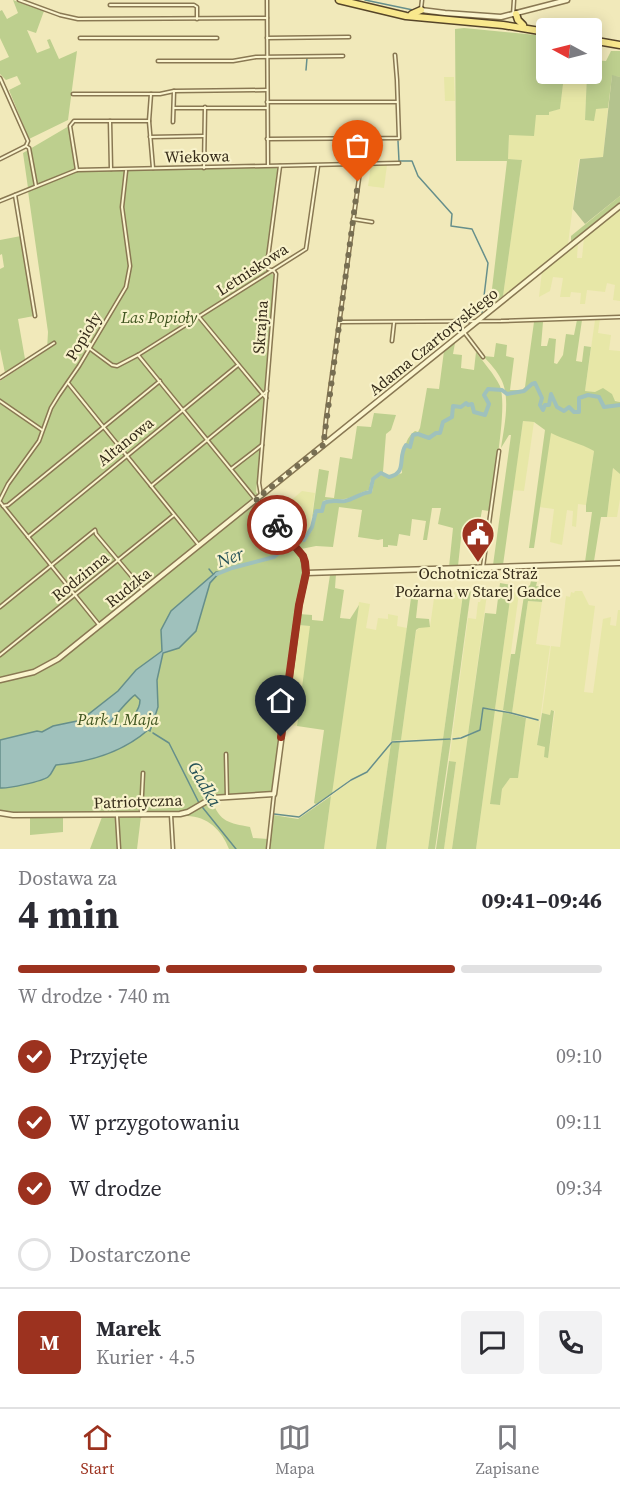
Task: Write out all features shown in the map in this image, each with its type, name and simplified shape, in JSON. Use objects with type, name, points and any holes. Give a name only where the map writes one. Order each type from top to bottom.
[{"type":"main road","points":[[339,0],[418,14],[536,30]]},
{"type":"main road","points":[[353,0],[418,14],[536,28]]},
{"type":"main road","points":[[515,14],[523,25]]},
{"type":"main road","points":[[602,41],[620,43]]},
{"type":"street","points":[[20,0],[77,19],[267,18]]},
{"type":"street","points":[[267,0],[267,166]]},
{"type":"street","points":[[422,0],[418,14],[484,17],[501,17],[567,0]]},
{"type":"street","points":[[514,0],[515,14]]},
{"type":"street","points":[[110,5],[194,5],[197,19]]},
{"type":"street","points":[[80,38],[218,38]]},
{"type":"street","points":[[267,38],[349,38]]},
{"type":"street","points":[[267,139],[399,138],[394,55]]},
{"type":"street","points":[[158,61],[233,61],[267,57],[343,56]]},
{"type":"street","points":[[0,78],[28,141],[26,146],[0,159]]},
{"type":"street","points":[[73,94],[267,90]]},
{"type":"street","points":[[173,122],[174,91]]},
{"type":"street","points":[[151,94],[149,121],[153,168]]},
{"type":"street","points":[[267,102],[398,102]]},
{"type":"street","points":[[204,168],[205,107]]},
{"type":"street","points":[[174,108],[267,108]]},
{"type":"street","points":[[0,201],[77,170],[71,123],[74,121],[149,121]]},
{"type":"street","points":[[110,121],[111,170]]},
{"type":"street","points":[[150,137],[204,136]]},
{"type":"street","points":[[26,146],[29,148],[36,186]]},
{"type":"street","name":"Wiekowa","points":[[77,170],[399,163]]},
{"type":"street","points":[[326,443],[324,440],[326,419],[361,164]]},
{"type":"street","name":"Letniskowa","points":[[89,348],[112,365],[117,366],[306,249],[318,165]]},
{"type":"street","name":"Skrajna","points":[[261,495],[258,487],[276,274],[268,269],[267,265],[280,166]]},
{"type":"street","name":"Popioły","points":[[0,501],[8,484],[31,454],[51,408],[128,283],[130,266],[122,207],[126,169]]},
{"type":"street","points":[[15,195],[36,315]]},
{"type":"street","name":"Adama Czartoryskiego","points":[[261,495],[620,206]]},
{"type":"street","points":[[354,219],[372,222]]},
{"type":"street","points":[[199,317],[266,398]]},
{"type":"street","points":[[340,322],[620,317]]},
{"type":"street","points":[[392,341],[394,321]]},
{"type":"street","points":[[464,332],[483,357]]},
{"type":"street","points":[[0,378],[54,343]]},
{"type":"street","points":[[138,355],[304,558],[306,573],[297,615],[268,849]]},
{"type":"street","name":"Altanowa","points":[[28,537],[238,365]]},
{"type":"street","points":[[3,506],[8,505],[160,381]]},
{"type":"street","points":[[68,383],[199,545]]},
{"type":"street","points":[[151,486],[267,391]]},
{"type":"street","points":[[0,401],[42,430]]},
{"type":"street","points":[[231,469],[262,445]]},
{"type":"street","points":[[483,568],[499,451]]},
{"type":"street","name":"Rudzka","points":[[0,680],[31,673],[49,665],[261,495]]},
{"type":"street","points":[[0,501],[100,626]]},
{"type":"street","name":"Rodzinna","points":[[0,655],[174,515]]},
{"type":"street","points":[[0,607],[95,530],[143,591]]},
{"type":"street","points":[[306,573],[620,563]]},
{"type":"street","points":[[226,754],[227,797]]},
{"type":"street","points":[[141,815],[143,773]]},
{"type":"street","name":"Patriotyczna","points":[[0,813],[13,815],[171,815],[185,813],[212,798],[274,794]]},
{"type":"street","points":[[117,814],[119,849]]},
{"type":"street","points":[[171,815],[173,849]]},
{"type":"green space","points":[[13,0],[44,11],[36,33],[27,30],[37,53],[50,48],[47,40],[50,39],[59,59],[77,51],[68,120],[29,139],[9,90],[21,84],[17,76],[6,80],[0,74],[0,61],[9,57],[0,38],[0,11],[2,10],[7,19],[18,13]]},
{"type":"green space","points":[[455,29],[536,35],[536,84],[563,84],[560,109],[549,112],[549,115],[536,115],[534,136],[509,135],[508,159],[522,160],[503,296],[490,306],[507,161],[456,161]]},
{"type":"green space","points":[[611,51],[620,51],[620,77],[612,76],[608,108],[596,109],[594,121],[585,120],[587,84],[602,84],[602,61],[606,61]]},
{"type":"green space","points":[[612,75],[620,77],[620,196],[585,224],[573,209],[580,159],[603,157]]},
{"type":"green space","points":[[444,77],[454,77],[455,101],[445,101]]},
{"type":"green space","points":[[563,84],[587,84],[585,120],[596,109],[608,108],[603,157],[579,159],[568,244],[503,296],[522,160],[508,159],[509,135],[536,114],[560,109]]},
{"type":"green space","points":[[69,126],[77,170],[278,165],[265,270],[274,275],[256,492],[261,498],[259,500],[272,516],[288,503],[290,520],[299,533],[293,539],[282,528],[307,559],[299,614],[312,615],[312,620],[323,621],[330,575],[336,574],[335,588],[344,590],[340,618],[350,619],[359,605],[332,794],[316,804],[314,803],[324,730],[297,726],[310,626],[298,625],[275,792],[215,796],[179,813],[10,814],[0,812],[0,381],[47,350],[48,332],[28,191],[61,175],[28,188],[23,153]]},
{"type":"green space","points":[[371,165],[387,165],[384,188],[368,186]]},
{"type":"green space","points":[[620,196],[620,202],[571,242],[571,236]]},
{"type":"green space","points":[[620,209],[620,301],[613,300],[615,285],[607,283],[605,292],[587,290],[585,304],[580,304],[581,293],[571,292],[570,297],[560,297],[563,278],[553,277],[550,291],[539,297],[542,271],[578,242],[577,258],[582,258],[584,238]]},
{"type":"green space","points":[[21,236],[34,316],[18,319],[25,359],[5,373],[0,349],[0,269],[4,267],[2,254],[0,255],[0,240]]},
{"type":"green space","points":[[600,319],[598,333],[611,335],[609,350],[620,351],[620,402],[595,392],[585,391],[595,320]]},
{"type":"green space","points":[[577,320],[582,320],[576,361],[582,362],[584,346],[591,347],[585,391],[595,392],[603,388],[612,394],[615,401],[620,402],[620,474],[613,468],[607,517],[601,517],[594,561],[585,562],[592,512],[586,512],[586,505],[594,451],[551,433],[534,548],[529,548],[545,430],[534,422],[523,421],[503,565],[493,565],[511,435],[501,448],[506,395],[499,376],[483,356],[494,357],[496,343],[507,345],[506,356],[514,358],[510,390],[522,390],[525,387],[534,322],[543,322],[541,346],[547,346],[549,338],[556,339],[554,363],[557,364],[563,355],[566,334],[574,335]]},
{"type":"green space","points":[[455,343],[453,354],[462,355],[461,368],[474,370],[476,352],[500,386],[502,396],[499,447],[489,511],[482,510],[480,521],[472,521],[470,539],[461,538],[458,566],[449,567],[453,528],[438,524],[441,508],[432,508],[427,540],[423,540],[426,521],[412,519],[410,536],[399,534],[397,546],[383,547],[383,539],[358,537],[362,510],[339,507],[333,547],[316,546],[301,549],[294,541],[299,537],[305,541],[311,532],[317,512],[323,512],[325,504],[349,501],[372,492],[374,480],[381,475],[390,478],[402,473],[403,456],[408,439],[420,428],[427,388],[439,389],[444,351]]},
{"type":"green space","points":[[374,413],[396,415],[391,430],[386,434],[383,472],[371,479],[369,490],[347,498],[323,501],[322,509],[315,510],[312,518],[319,469],[329,471],[325,497],[334,498],[340,457],[352,459],[357,426],[371,427]]},
{"type":"green space","points":[[523,421],[534,422],[524,491],[513,490]]},
{"type":"green space","points":[[550,432],[594,451],[586,505],[578,504],[576,527],[572,526],[573,511],[567,510],[562,545],[550,542],[554,509],[539,507]]},
{"type":"green space","points":[[613,468],[620,474],[620,499],[617,517],[607,517]]},
{"type":"green space","points":[[302,491],[315,493],[310,528],[304,538],[290,520],[288,503]]},
{"type":"green space","points":[[531,581],[537,582],[536,586],[544,587],[542,602],[528,601],[512,713],[503,710],[511,654],[515,654],[525,589]]},
{"type":"green space","points":[[500,583],[512,585],[495,709],[483,708],[495,710],[476,849],[452,849],[468,735],[480,730],[468,734],[485,613],[496,614]]},
{"type":"green space","points":[[464,587],[471,590],[451,738],[443,739]]},
{"type":"green space","points":[[435,591],[443,592],[444,597],[449,596],[450,592],[463,593],[443,739],[401,740],[416,631],[421,626],[430,627]]},
{"type":"green space","points":[[582,591],[589,605],[595,606],[584,692],[593,693],[603,619],[611,617],[610,625],[616,626],[618,610],[620,610],[620,849],[476,849],[495,710],[503,712],[491,804],[500,805],[502,789],[510,778],[518,777],[526,718],[540,721],[537,745],[546,747],[544,757],[548,757],[555,711],[551,710],[550,715],[542,713],[551,646],[560,647],[566,596],[570,597],[571,592]]},
{"type":"green space","points":[[511,592],[519,593],[503,710],[495,709]]},
{"type":"green space","points":[[483,594],[487,594],[468,734],[452,738],[468,618],[476,619],[478,602]]},
{"type":"green space","points":[[411,598],[418,600],[416,618],[429,619],[430,627],[416,630],[401,740],[391,741]]},
{"type":"green space","points":[[528,601],[542,602],[536,644],[550,646],[540,720],[512,713]]},
{"type":"green space","points":[[359,602],[370,604],[366,628],[376,630],[378,618],[388,619],[388,614],[398,616],[397,626],[407,628],[391,741],[386,747],[391,743],[376,849],[324,849],[331,796],[368,772],[381,755],[367,772],[349,780],[332,794]]},
{"type":"green space","points":[[297,625],[311,626],[297,726],[284,724]]},
{"type":"green space","points":[[551,710],[554,711],[548,758],[544,757],[545,747],[537,745],[542,713],[550,715]]},
{"type":"green space","points":[[503,712],[526,718],[518,778],[510,778],[502,789],[500,805],[490,804]]},
{"type":"green space","points":[[468,735],[452,849],[444,849],[456,763],[449,761],[452,739],[461,739]]},
{"type":"green space","points":[[451,739],[435,849],[428,849],[443,740]]},
{"type":"green space","points":[[443,740],[428,849],[386,849],[400,741]]},
{"type":"green space","points":[[400,741],[386,849],[376,849],[391,743]]},
{"type":"green space","points":[[449,761],[456,762],[444,849],[436,849]]},
{"type":"green space","points":[[331,796],[324,849],[269,849],[273,815],[298,819]]},
{"type":"green space","points":[[212,801],[218,813],[226,820],[250,827],[253,838],[268,839],[266,849],[229,849],[218,830],[212,825],[200,818],[185,816]]},
{"type":"green space","points":[[141,816],[137,849],[90,849],[102,817]]},
{"type":"green space","points":[[63,817],[63,832],[30,835],[30,818]]},
{"type":"water","points":[[216,572],[220,572],[210,583],[196,631],[179,648],[163,653],[157,680],[158,707],[150,731],[148,730],[128,744],[105,755],[56,765],[45,779],[0,788],[0,740],[37,731],[42,732],[53,726],[77,721],[86,716],[118,691],[136,670],[162,651],[161,630],[171,611]],"holes":[[[135,695],[140,700],[136,712],[127,721],[120,726],[109,724]]]},
{"type":"waterway","points":[[365,0],[413,10]]},
{"type":"waterway","points":[[306,70],[307,58]]},
{"type":"waterway","points":[[398,141],[399,161],[412,161],[418,176],[452,214],[451,226],[472,229],[488,263],[482,313]]},
{"type":"waterway","name":"Ner","points":[[217,574],[274,557],[298,535],[304,540],[312,527],[316,511],[322,511],[324,503],[345,501],[370,492],[373,479],[381,473],[389,477],[395,475],[400,468],[403,450],[406,445],[410,447],[413,435],[418,434],[429,438],[440,433],[443,422],[452,417],[453,406],[461,407],[466,403],[472,404],[474,412],[485,415],[489,404],[484,395],[488,389],[502,390],[507,394],[524,391],[535,383],[542,398],[540,405],[543,410],[545,405],[549,405],[551,394],[557,407],[564,411],[569,407],[574,412],[579,412],[579,398],[588,395],[599,397],[604,407],[620,405]]},
{"type":"waterway","points":[[209,569],[213,574]]},
{"type":"waterway","points":[[453,739],[480,730],[483,708],[538,720]]},
{"type":"waterway","name":"Gadka","points":[[153,733],[169,743],[199,803],[236,849]]},
{"type":"waterway","points":[[274,814],[299,817],[351,780],[367,772],[392,742],[450,739]]},
{"type":"way so far","points":[[277,525],[256,499],[326,443],[324,440],[328,399],[358,182]]},
{"type":"place","name":"Ochotnicza Straż Pożarna w Starej Gadce","points":[[478,563]]},
{"type":"route","points":[[277,525],[303,556],[306,573],[299,605],[281,737]]},
{"type":"park label","name":"Las Popioły","points":[[159,317]]},
{"type":"park label","name":"Park 1 Maja","points":[[118,719]]}]
